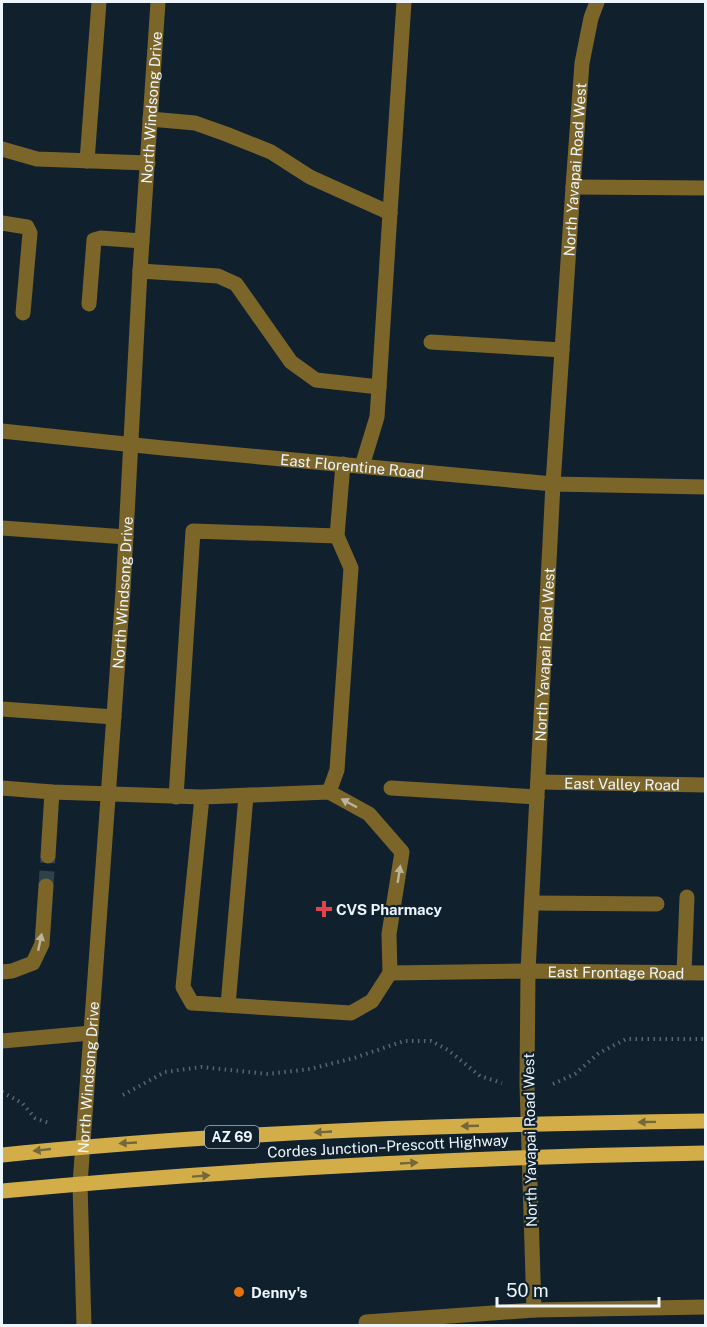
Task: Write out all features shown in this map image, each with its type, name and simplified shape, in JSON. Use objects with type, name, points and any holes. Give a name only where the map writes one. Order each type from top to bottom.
[{"type":"main road","name":"Cordes Junction–Prescott Highway","points":[[2,1155],[82,1146],[381,1129],[705,1121]]},
{"type":"main road","name":"Cordes Junction–Prescott Highway","points":[[2,1191],[80,1184],[530,1156],[705,1153]]},
{"type":"street","points":[[87,160],[99,2]]},
{"type":"street","name":"North Windsong Drive","points":[[84,1326],[80,1184],[82,1146],[126,537],[140,271],[158,2]]},
{"type":"street","points":[[362,466],[377,417],[404,2]]},
{"type":"street","name":"North Yavapai Road West","points":[[534,1310],[527,1084],[528,971],[554,484],[573,187],[582,63],[591,18],[597,2]]},
{"type":"street","points":[[150,119],[195,123],[226,134],[271,152],[310,177],[390,213]]},
{"type":"street","points":[[2,149],[37,159],[148,163]]},
{"type":"street","points":[[573,187],[705,188]]},
{"type":"street","points":[[2,223],[27,227],[30,233],[23,313]]},
{"type":"street","points":[[89,304],[94,240],[101,238],[142,241]]},
{"type":"street","points":[[140,271],[218,276],[236,284],[291,362],[316,380],[379,387]]},
{"type":"street","points":[[431,342],[562,350]]},
{"type":"street","name":"East Florentine Road","points":[[2,430],[554,484],[705,487]]},
{"type":"street","points":[[329,792],[337,770],[351,568],[337,536],[343,464]]},
{"type":"street","points":[[2,528],[126,537]]},
{"type":"street","points":[[176,796],[193,531],[337,536]]},
{"type":"street","points":[[2,709],[114,717]]},
{"type":"street","name":"East Valley Road","points":[[391,788],[538,789],[705,785]]},
{"type":"street","points":[[2,788],[202,797],[329,792],[369,814],[402,852],[389,934],[390,973],[372,1001],[351,1013],[192,1003],[183,987],[202,797]]},
{"type":"street","points":[[48,856],[52,792]]},
{"type":"street","points":[[228,1005],[246,796]]},
{"type":"street","points":[[2,972],[12,971],[33,963],[42,944],[46,886]]},
{"type":"street","points":[[684,973],[687,897]]},
{"type":"street","points":[[532,903],[657,904]]},
{"type":"street","name":"East Frontage Road","points":[[390,973],[528,971],[705,973]]},
{"type":"street","points":[[2,1041],[91,1033]]},
{"type":"street","points":[[366,1324],[534,1310],[705,1307]]},
{"type":"path","points":[[553,1084],[575,1074],[599,1053],[626,1039],[705,1039]]},
{"type":"path","points":[[123,1095],[165,1072],[201,1067],[268,1074],[310,1069],[354,1058],[404,1041],[431,1041],[448,1050],[480,1076],[502,1083]]},
{"type":"path","points":[[2,1092],[22,1103],[35,1118],[50,1123]]},
{"type":"tunnel","points":[[46,886],[48,856]]},
{"type":"place","name":"CVS Pharmacy","points":[[324,909]]},
{"type":"place","name":"Denny's","points":[[239,1292]]}]
